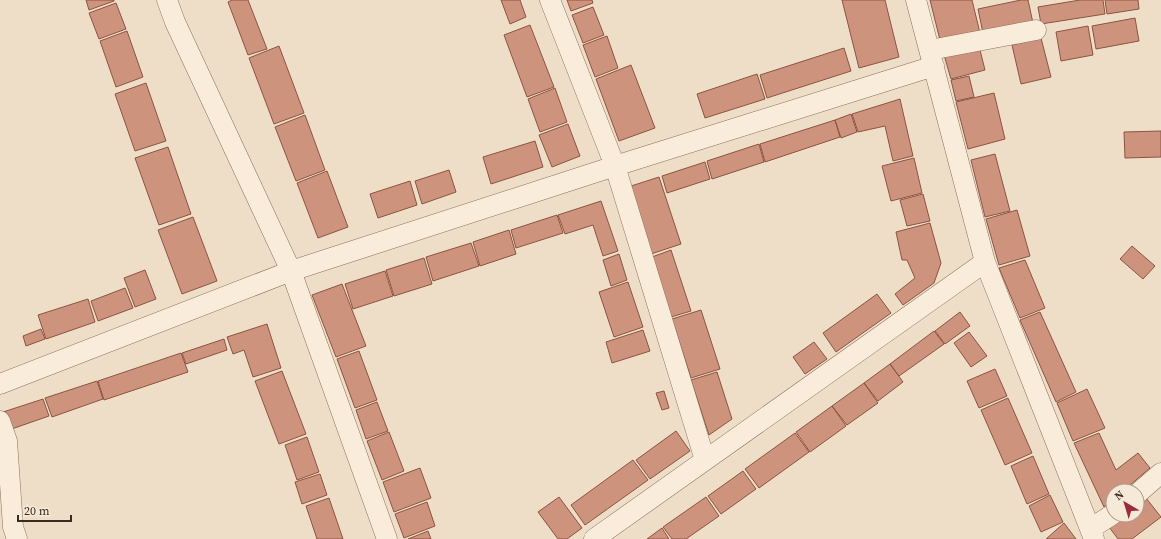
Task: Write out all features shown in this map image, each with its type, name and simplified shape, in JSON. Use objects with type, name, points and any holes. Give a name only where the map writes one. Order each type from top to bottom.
[{"type":"street","points":[[167,0],[175,22],[291,271],[387,539]]},
{"type":"street","points":[[550,0],[615,166],[705,460]]},
{"type":"street","points":[[916,0],[985,262],[1092,536],[1105,522]]},
{"type":"street","points":[[0,384],[291,271],[615,166],[932,58],[1036,30]]},
{"type":"street","points":[[594,539],[985,262]]},
{"type":"street","points":[[0,421],[7,441],[13,527],[17,539]]},
{"type":"street","points":[[1145,487],[1161,473]]},
{"type":"building","points":[[86,0],[114,0],[114,1],[89,10]]},
{"type":"building","points":[[232,0],[248,0],[267,49],[248,55],[228,2]]},
{"type":"building","points":[[501,0],[520,0],[526,17],[510,24]]},
{"type":"building","points":[[567,0],[592,0],[593,3],[571,11]]},
{"type":"building","points":[[842,0],[885,0],[899,57],[859,68]]},
{"type":"building","points":[[930,0],[972,0],[980,33],[941,44]]},
{"type":"building","points":[[1021,0],[1028,0],[1033,23],[983,33],[978,9]]},
{"type":"building","points":[[1080,0],[1103,0],[1105,14],[1041,24],[1038,7]]},
{"type":"building","points":[[1105,0],[1138,0],[1139,9],[1107,14]]},
{"type":"building","points":[[116,3],[126,29],[99,39],[89,13]]},
{"type":"building","points":[[593,7],[604,35],[583,43],[572,15]]},
{"type":"building","points":[[1135,18],[1139,41],[1096,49],[1092,26]]},
{"type":"building","points":[[530,25],[554,87],[527,97],[504,35]]},
{"type":"building","points":[[1088,26],[1093,55],[1061,61],[1056,32]]},
{"type":"building","points":[[127,31],[143,77],[116,87],[100,41]]},
{"type":"building","points":[[607,36],[618,68],[595,77],[583,45]]},
{"type":"building","points":[[1041,38],[1051,77],[1021,84],[1012,45]]},
{"type":"building","points":[[279,46],[304,113],[274,124],[249,58]]},
{"type":"building","points":[[979,46],[985,70],[951,79],[944,55]]},
{"type":"building","points":[[844,48],[851,71],[767,98],[760,75]]},
{"type":"building","points":[[631,65],[655,128],[619,141],[596,79]]},
{"type":"building","points":[[757,74],[765,99],[705,118],[697,94]]},
{"type":"building","points":[[969,76],[974,97],[956,101],[951,80]]},
{"type":"building","points":[[146,83],[166,141],[135,151],[115,94]]},
{"type":"building","points":[[555,88],[567,122],[540,132],[528,99]]},
{"type":"building","points":[[994,93],[1005,139],[968,149],[956,102]]},
{"type":"building","points":[[900,99],[913,156],[893,161],[885,126],[858,132],[852,114]]},
{"type":"building","points":[[851,114],[857,132],[841,138],[835,120]]},
{"type":"building","points":[[305,115],[325,170],[296,181],[275,127]]},
{"type":"building","points":[[835,120],[840,137],[765,162],[760,144]]},
{"type":"building","points":[[568,124],[580,156],[552,167],[539,135]]},
{"type":"building","points":[[1161,131],[1161,157],[1125,158],[1124,132]]},
{"type":"building","points":[[535,141],[543,167],[491,184],[483,157]]},
{"type":"building","points":[[759,144],[764,162],[712,179],[707,161]]},
{"type":"building","points":[[168,147],[191,214],[159,225],[135,158]]},
{"type":"building","points":[[995,154],[1010,211],[985,217],[971,160]]},
{"type":"building","points":[[914,158],[922,193],[891,201],[882,166]]},
{"type":"building","points":[[705,162],[710,179],[667,193],[662,176]]},
{"type":"building","points":[[449,170],[456,192],[422,204],[415,181]]},
{"type":"building","points":[[327,171],[348,227],[318,238],[297,183]]},
{"type":"building","points":[[659,177],[681,244],[651,254],[628,187]]},
{"type":"building","points":[[410,181],[417,205],[378,218],[370,194]]},
{"type":"building","points":[[923,194],[930,221],[907,226],[900,200]]},
{"type":"building","points":[[601,201],[618,251],[603,256],[593,225],[565,234],[558,215]]},
{"type":"building","points":[[1017,210],[1030,256],[999,265],[986,219]]},
{"type":"building","points":[[557,215],[563,233],[516,248],[511,230]]},
{"type":"building","points":[[193,217],[217,281],[182,294],[158,230]]},
{"type":"building","points":[[930,223],[941,263],[934,283],[903,305],[895,294],[915,278],[907,260],[902,260],[896,232]]},
{"type":"building","points":[[509,230],[516,254],[480,266],[473,242]]},
{"type":"building","points":[[471,243],[479,266],[433,281],[426,257]]},
{"type":"building","points":[[1132,246],[1155,266],[1143,279],[1120,259]]},
{"type":"building","points":[[671,250],[691,311],[671,317],[652,257]]},
{"type":"building","points":[[619,254],[627,280],[611,286],[603,260]]},
{"type":"building","points":[[424,258],[432,284],[394,296],[386,270]]},
{"type":"building","points":[[1025,260],[1045,308],[1020,318],[999,268]]},
{"type":"building","points":[[145,270],[156,299],[135,307],[124,278]]},
{"type":"building","points":[[385,271],[393,296],[353,309],[345,284]]},
{"type":"building","points":[[628,282],[643,327],[614,337],[599,292]]},
{"type":"building","points":[[342,284],[366,346],[336,357],[312,295]]},
{"type":"building","points":[[125,288],[133,308],[98,321],[91,301]]},
{"type":"building","points":[[877,294],[891,313],[836,352],[823,333]]},
{"type":"building","points":[[88,299],[95,322],[46,339],[38,315]]},
{"type":"building","points":[[701,310],[720,369],[691,378],[672,319]]},
{"type":"building","points":[[960,312],[970,326],[945,344],[935,331]]},
{"type":"building","points":[[1040,312],[1076,392],[1056,402],[1020,320]]},
{"type":"building","points":[[267,324],[281,368],[253,377],[244,350],[233,354],[227,337]]},
{"type":"building","points":[[41,329],[45,339],[26,346],[23,336]]},
{"type":"building","points":[[643,330],[650,351],[612,363],[606,342]]},
{"type":"building","points":[[934,331],[944,344],[899,376],[890,364]]},
{"type":"building","points":[[969,332],[987,356],[971,367],[954,343]]},
{"type":"building","points":[[224,339],[227,350],[186,364],[182,353]]},
{"type":"building","points":[[814,342],[827,359],[805,374],[793,357]]},
{"type":"building","points":[[359,351],[377,400],[355,408],[337,359]]},
{"type":"building","points":[[181,353],[188,372],[104,400],[98,381]]},
{"type":"building","points":[[890,364],[903,382],[878,401],[864,383]]},
{"type":"building","points":[[995,369],[1007,396],[979,408],[967,381]]},
{"type":"building","points":[[282,371],[306,434],[279,444],[255,381]]},
{"type":"building","points":[[717,372],[732,419],[709,435],[691,380]]},
{"type":"building","points":[[97,381],[103,399],[52,417],[45,398]]},
{"type":"building","points":[[864,383],[878,403],[847,425],[832,406]]},
{"type":"building","points":[[1087,389],[1105,428],[1073,441],[1057,403]]},
{"type":"building","points":[[664,391],[669,408],[662,410],[656,393]]},
{"type":"building","points":[[1008,398],[1032,453],[1005,465],[981,410]]},
{"type":"building","points":[[43,399],[49,416],[6,431],[0,413]]},
{"type":"building","points":[[377,402],[388,431],[366,439],[356,410]]},
{"type":"building","points":[[832,406],[846,426],[810,452],[796,432]]},
{"type":"building","points":[[676,431],[690,451],[650,479],[636,460]]},
{"type":"building","points":[[389,432],[404,471],[382,480],[367,441]]},
{"type":"building","points":[[795,433],[809,452],[759,488],[745,469]]},
{"type":"building","points":[[1099,433],[1116,470],[1138,453],[1150,468],[1132,483],[1105,483],[1104,507],[1074,443]]},
{"type":"building","points":[[307,437],[319,472],[297,480],[285,445]]},
{"type":"building","points":[[1033,456],[1049,494],[1027,504],[1011,466]]},
{"type":"building","points":[[633,460],[648,480],[585,525],[571,505]]},
{"type":"building","points":[[420,468],[431,498],[394,512],[383,482]]},
{"type":"building","points":[[743,471],[756,489],[721,514],[708,496]]},
{"type":"building","points":[[320,474],[327,495],[302,504],[295,482]]},
{"type":"building","points":[[1050,495],[1063,522],[1041,532],[1029,506]]},
{"type":"building","points":[[559,497],[582,528],[567,539],[558,539],[538,512]]},
{"type":"building","points":[[706,497],[719,516],[686,539],[672,539],[663,527]]},
{"type":"building","points":[[329,498],[343,539],[317,539],[306,506]]},
{"type":"building","points":[[1146,498],[1161,517],[1132,539],[1118,539],[1109,527],[1114,523],[1145,523]]},
{"type":"building","points":[[427,502],[435,526],[404,538],[395,514]]},
{"type":"building","points":[[1064,523],[1076,539],[1046,539]]},
{"type":"building","points":[[662,528],[669,539],[647,539]]},
{"type":"building","points":[[428,531],[431,539],[408,539]]}]
